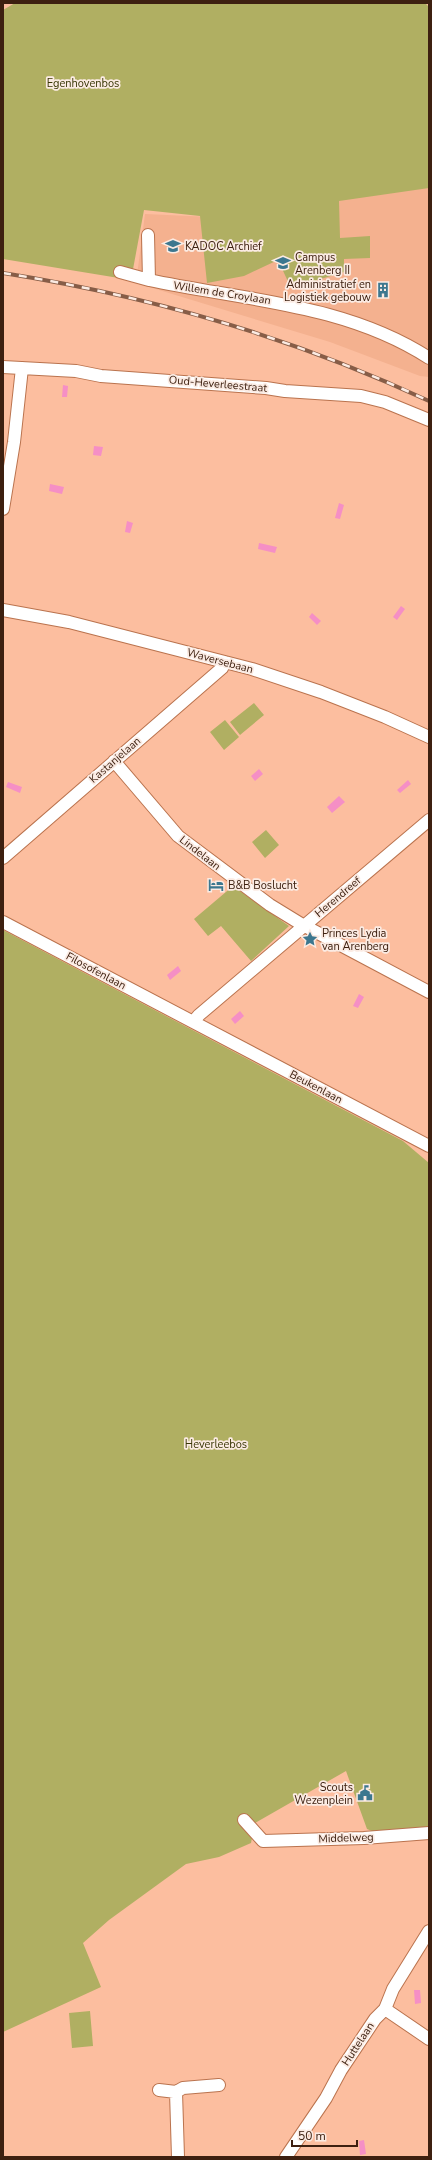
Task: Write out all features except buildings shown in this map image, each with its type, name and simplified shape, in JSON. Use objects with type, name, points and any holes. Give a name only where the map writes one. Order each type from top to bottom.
[{"type":"street","points":[[148,235],[149,280]]},
{"type":"street","name":"Willem de Croylaan","points":[[120,272],[199,291],[246,296],[298,307],[382,333],[409,345],[429,358]]},
{"type":"street","name":"Oud-Heverleestraat","points":[[3,366],[76,371],[101,376],[266,388],[285,392],[361,396],[385,402],[429,420]]},
{"type":"street","points":[[3,509],[14,442],[22,368]]},
{"type":"street","name":"Waversebaan","points":[[3,610],[69,622],[225,662],[310,688],[385,717],[429,737]]},
{"type":"street","name":"Kastanjelaan","points":[[3,858],[222,668],[225,662]]},
{"type":"street","name":"Lindelaan","points":[[114,762],[178,836],[270,905],[304,926],[429,992]]},
{"type":"street","name":"Herendreef","points":[[195,1023],[199,1015],[429,820]]},
{"type":"street","name":"Filosofenlaan","points":[[3,922],[195,1023]]},
{"type":"street","name":"Beukenlaan","points":[[195,1023],[429,1146]]},
{"type":"street","name":"Middelweg","points":[[244,1820],[263,1841],[364,1838],[429,1833]]},
{"type":"street","name":"Huttelaan","points":[[286,2157],[326,2098],[375,2019],[385,2009],[393,1989],[429,1931]]},
{"type":"street","points":[[385,2009],[429,2039]]},
{"type":"street","points":[[159,2090],[176,2092],[182,2088],[219,2085]]},
{"type":"street","points":[[176,2092],[178,2157]]},
{"type":"shaded area","name":"Campus Arenberg II","points":[[429,172],[429,377],[420,376],[330,342],[136,283],[145,214],[276,220]]},
{"type":"shaded area","points":[[63,385],[68,386],[67,397],[62,397]]},
{"type":"shaded area","points":[[94,446],[103,447],[101,456],[93,455]]},
{"type":"shaded area","points":[[50,484],[64,487],[62,494],[49,491]]},
{"type":"shaded area","points":[[339,503],[344,505],[340,519],[335,518]]},
{"type":"shaded area","points":[[127,521],[133,523],[130,533],[125,532]]},
{"type":"shaded area","points":[[259,543],[277,547],[275,553],[258,549]]},
{"type":"shaded area","points":[[401,606],[405,609],[397,620],[393,617]]},
{"type":"shaded area","points":[[312,613],[321,621],[317,625],[309,617]]},
{"type":"shaded area","points":[[259,769],[263,774],[255,781],[251,776]]},
{"type":"shaded area","points":[[408,780],[411,784],[400,793],[397,790]]},
{"type":"shaded area","points":[[8,782],[22,787],[20,793],[6,787]]},
{"type":"shaded area","points":[[339,796],[345,802],[332,813],[327,807]]},
{"type":"shaded area","points":[[178,966],[181,971],[170,980],[167,975]]},
{"type":"shaded area","points":[[359,994],[364,997],[358,1008],[353,1006]]},
{"type":"shaded area","points":[[240,1011],[244,1016],[235,1024],[231,1019]]},
{"type":"shaded area","points":[[414,1990],[420,1990],[421,2003],[415,2004]]},
{"type":"shaded area","points":[[364,2140],[366,2154],[360,2155],[359,2141]]},
{"type":"green space","name":"Egenhovenbos","points":[[15,3],[425,3],[429,7],[429,188],[339,201],[340,238],[370,236],[370,258],[344,259],[344,272],[291,288],[278,260],[244,276],[207,283],[200,216],[144,210],[131,280],[3,259],[3,10]]},
{"type":"green space","points":[[254,703],[264,715],[240,735],[230,722]]},
{"type":"green space","points":[[225,720],[239,737],[224,750],[210,732]]},
{"type":"green space","points":[[266,830],[279,845],[265,858],[252,842]]},
{"type":"green space","points":[[233,886],[289,926],[251,961],[221,926],[208,936],[194,919]]},
{"type":"green space","name":"Heverleebos","points":[[3,930],[403,1141],[429,1163],[429,1827],[372,1831],[367,1829],[346,1771],[255,1823],[251,1843],[219,1857],[186,1864],[109,1920],[83,1943],[101,1987],[3,2032]]},
{"type":"green space","points":[[90,2011],[93,2046],[72,2048],[69,2013]]},
{"type":"railway","points":[[3,273],[113,294],[220,322],[274,339],[326,358],[378,378],[429,401]]},
{"type":"place","name":"KADOC Archief","points":[[173,246]]},
{"type":"place","name":"Campus Arenberg II","points":[[283,263]]},
{"type":"place","name":"Administratief en Logistiek gebouw","points":[[383,290]]},
{"type":"place","name":"B&B Boslucht","points":[[216,885]]},
{"type":"place","name":"Princes Lydia van Arenberg","points":[[310,939]]},
{"type":"place","name":"Scouts Wezenplein","points":[[365,1793]]}]
